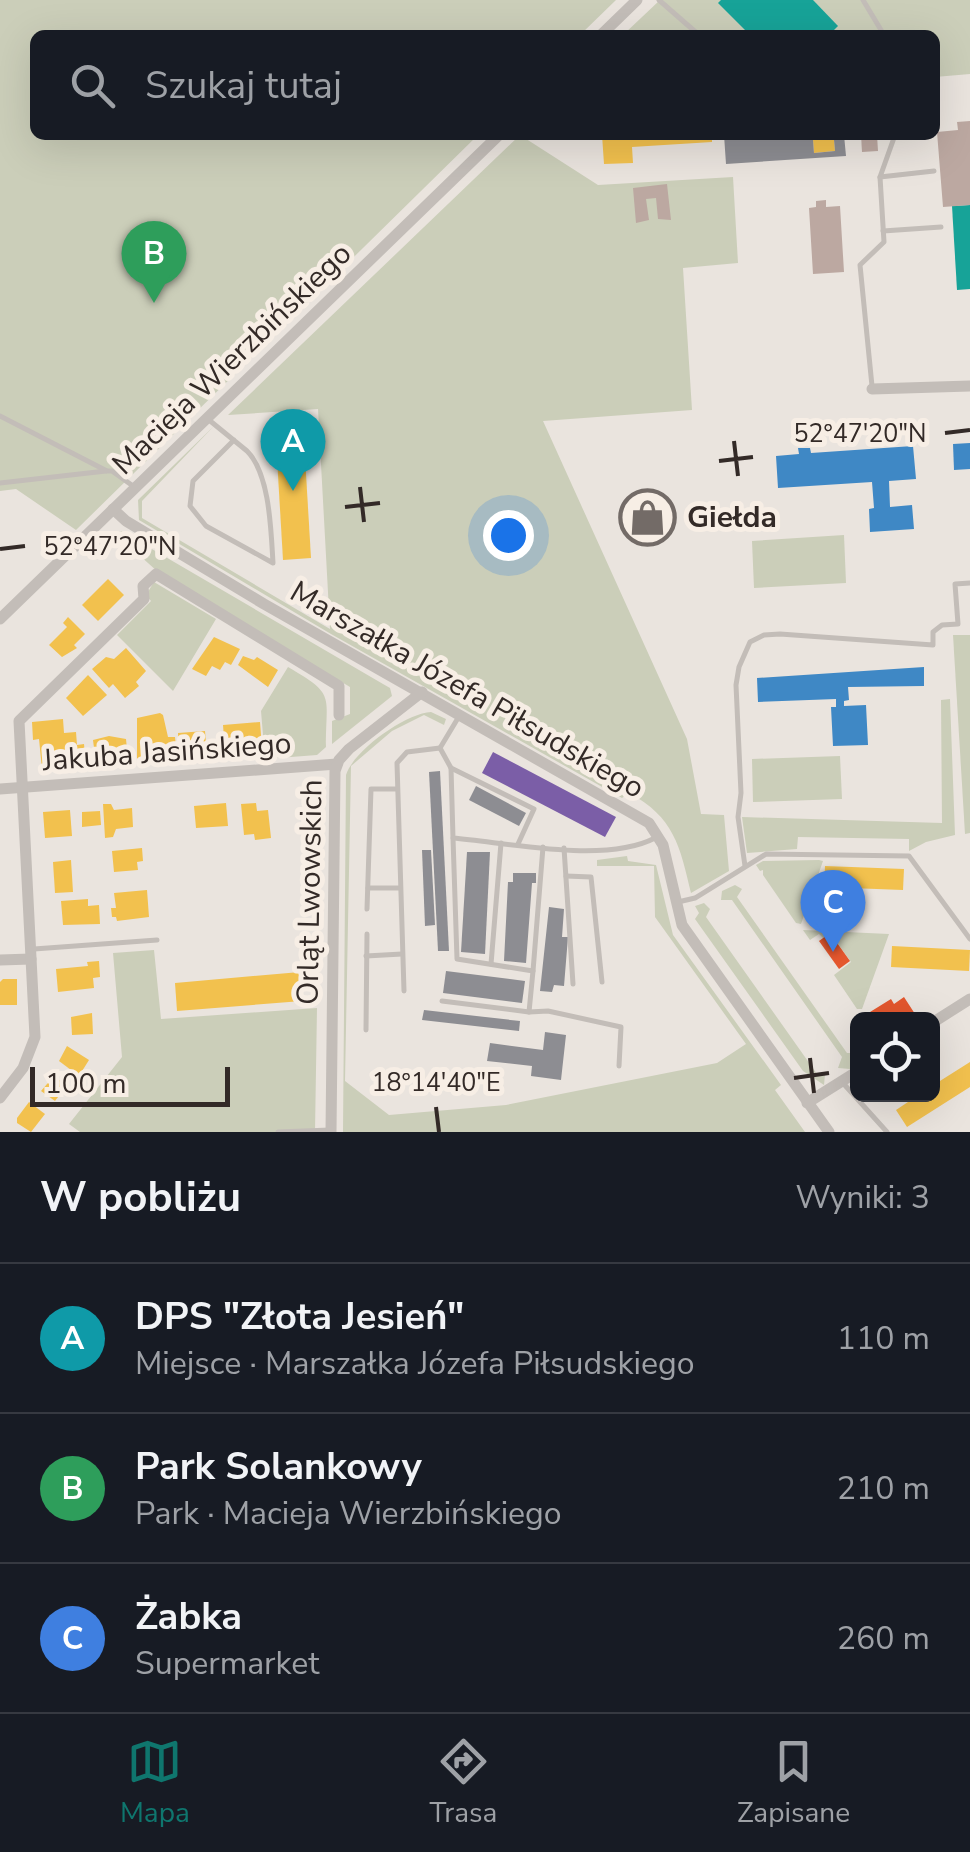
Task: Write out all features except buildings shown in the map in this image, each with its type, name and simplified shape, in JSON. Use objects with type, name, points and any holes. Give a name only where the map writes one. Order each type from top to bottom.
[{"type":"street","points":[[606,30],[637,0]]},
{"type":"street","name":"Macieja Wierzbińskiego","points":[[0,619],[494,140]]},
{"type":"street","points":[[872,389],[970,386]]},
{"type":"street","name":"Marszałka Józefa Piłsudskiego","points":[[113,509],[264,604],[641,817],[658,836],[689,937],[828,1130]]},
{"type":"street","points":[[0,1098],[23,1068],[35,1037],[19,721],[144,599],[143,586],[156,574],[339,686],[340,716]]},
{"type":"street","name":"Orląt Lwowskich","points":[[331,1131],[337,764],[349,749],[422,692]]},
{"type":"street","name":"Jakuba Jasińskiego","points":[[0,790],[337,764]]},
{"type":"street","points":[[0,960],[31,954]]},
{"type":"street","points":[[940,1018],[970,999]]},
{"type":"street","points":[[808,1103],[850,1077]]},
{"type":"lane","points":[[658,0],[693,30]]},
{"type":"lane","points":[[863,0],[881,30]]},
{"type":"lane","points":[[872,389],[860,265],[884,242],[880,177],[893,140]]},
{"type":"lane","points":[[880,177],[934,171]]},
{"type":"lane","points":[[883,230],[941,227]]},
{"type":"lane","points":[[0,416],[107,472]]},
{"type":"lane","points":[[207,418],[234,440],[257,464],[270,514],[273,562],[206,526],[190,506],[193,481],[234,440]]},
{"type":"lane","points":[[0,483],[112,471],[136,488]]},
{"type":"lane","points":[[745,866],[738,817],[741,794],[736,685],[739,666],[750,642],[764,634],[780,634],[933,645],[933,632],[942,625],[958,624],[956,584],[970,583]]},
{"type":"lane","points":[[440,748],[460,714]]},
{"type":"lane","points":[[440,748],[451,768],[456,959],[533,971]]},
{"type":"lane","points":[[404,991],[397,763],[402,755],[413,750],[440,748]]},
{"type":"lane","points":[[451,768],[534,809],[518,844]]},
{"type":"lane","points":[[366,909],[372,789],[397,788]]},
{"type":"lane","points":[[453,838],[600,852],[624,850],[658,836]]},
{"type":"lane","points":[[491,965],[501,842]]},
{"type":"lane","points":[[528,1012],[543,846]]},
{"type":"lane","points":[[564,848],[573,984]]},
{"type":"lane","points":[[676,903],[696,898],[766,854],[909,856],[970,939]]},
{"type":"lane","points":[[566,876],[591,877],[602,982]]},
{"type":"lane","points":[[368,888],[400,888]]},
{"type":"lane","points":[[366,1030],[367,934]]},
{"type":"lane","points":[[31,954],[157,940]]},
{"type":"lane","points":[[366,956],[402,954]]},
{"type":"lane","points":[[442,1000],[528,1012],[548,1011],[621,1028],[619,1066]]},
{"type":"lane","points":[[842,1082],[887,1132]]},
{"type":"lane","points":[[278,1132],[331,1131]]},
{"type":"green space","points":[[0,0],[616,0],[585,30],[30,30],[30,140],[473,140],[76,530],[16,489],[0,491]]},
{"type":"green space","points":[[660,0],[970,0],[970,74],[940,77],[940,30],[628,30]]},
{"type":"green space","points":[[515,140],[528,140],[598,185],[733,177],[738,263],[683,268],[692,410],[543,421],[687,739],[701,814],[724,815],[729,871],[691,893],[673,834],[644,802],[629,793],[622,798],[604,788],[139,520],[138,500],[214,426],[142,501],[142,518],[330,629],[318,409],[228,415]]},
{"type":"green space","points":[[121,531],[390,688],[392,696],[332,744],[332,721],[350,714],[350,687],[158,572],[119,537]]},
{"type":"green space","points":[[844,535],[846,583],[754,588],[752,541]]},
{"type":"green space","points":[[154,582],[216,619],[173,691],[117,635],[151,601],[146,595]]},
{"type":"green space","points":[[953,635],[970,635],[970,833],[965,834]]},
{"type":"green space","points":[[288,667],[314,684],[325,698],[326,747],[317,755],[265,759],[261,711]]},
{"type":"green space","points":[[950,699],[955,835],[909,851],[909,839],[798,837],[797,849],[747,853],[742,817],[942,823],[941,700]]},
{"type":"green space","points":[[431,712],[446,719],[444,725],[424,715],[392,731],[351,766],[345,1081],[389,1115],[506,1105],[717,1063],[746,1044],[655,917],[654,866],[597,866],[597,860],[627,856],[628,861],[656,865],[673,935],[781,1085],[775,1090],[805,1132],[343,1132],[346,775],[351,765],[359,755],[382,735],[408,719]]},
{"type":"green space","points":[[840,756],[842,799],[753,802],[752,759]]},
{"type":"green space","points":[[763,861],[823,861],[801,924],[796,923],[756,865]]},
{"type":"green space","points":[[735,885],[742,889],[737,897],[850,1053],[850,1069],[838,1068],[842,1057],[732,900],[721,900],[722,891]]},
{"type":"green space","points":[[704,903],[710,909],[706,917],[817,1074],[825,1074],[824,1085],[803,1071],[695,919],[699,913],[695,906]]},
{"type":"green space","points":[[803,930],[889,934],[862,1009],[857,1009],[834,975],[851,962],[831,934],[823,938],[819,934],[810,940]]},
{"type":"green space","points":[[154,950],[161,1019],[317,1008],[315,1132],[80,1132],[69,1124],[122,1057],[113,953]]},
{"type":"place","name":"Park Solankowy","points":[[154,303]]},
{"type":"place","name":"DPS \"Złota Jesień\"","points":[[293,491]]},
{"type":"place","name":"Giełda","points":[[648,517]]},
{"type":"place","name":"Żabka","points":[[833,952]]}]
